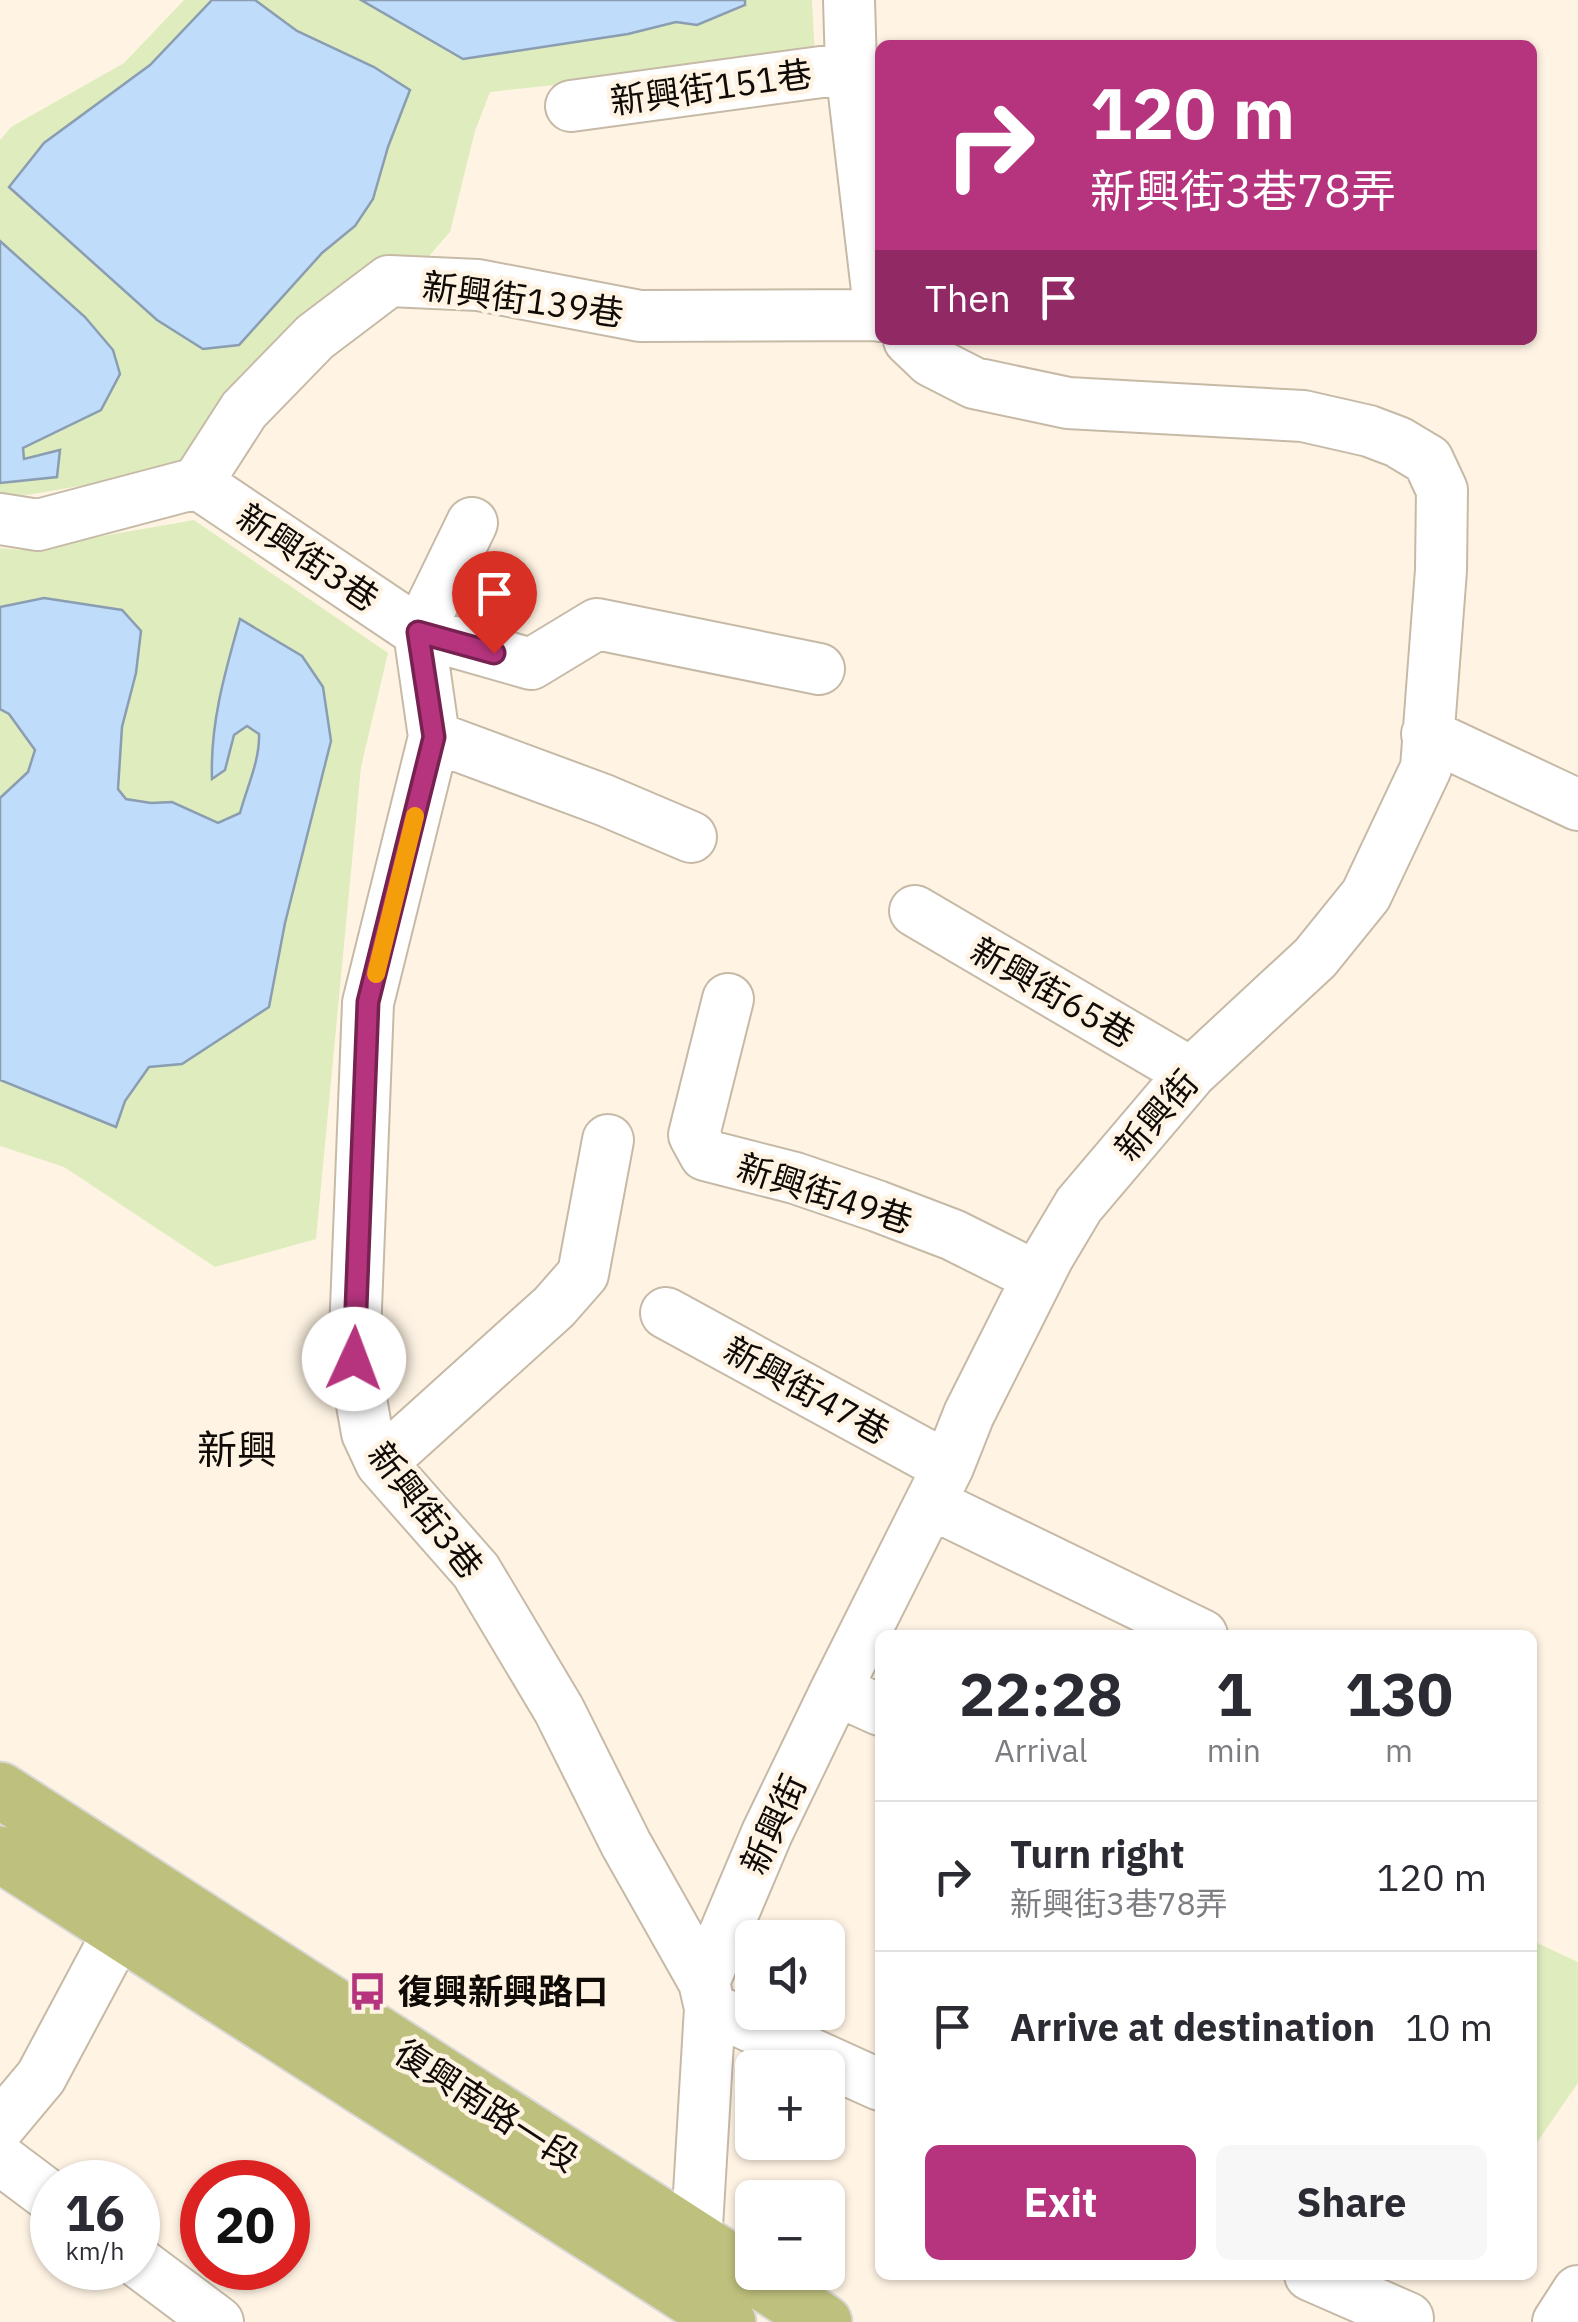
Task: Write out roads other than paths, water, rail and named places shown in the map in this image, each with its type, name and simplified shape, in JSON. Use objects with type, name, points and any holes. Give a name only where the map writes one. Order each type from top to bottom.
[{"type":"main road","name":"復興南路一段","points":[[0,1790],[824,2322]]},
{"type":"main road","name":"復興南路一段","points":[[0,1854],[703,2314]]},
{"type":"street","points":[[849,0],[851,68],[875,230]]},
{"type":"street","name":"新興街151巷","points":[[571,106],[851,68]]},
{"type":"street","name":"新興街139巷","points":[[198,483],[244,410],[315,337],[389,281],[478,284],[640,316],[875,324]]},
{"type":"street","name":"新興街","points":[[884,1630],[969,1414],[1037,1277],[1079,1205],[1191,1073],[1315,958],[1366,895],[1426,768],[1442,570],[1442,490],[1428,460],[1398,442],[1369,430],[1303,416],[1068,402],[974,383],[931,361],[913,345]]},
{"type":"street","points":[[0,520],[38,526],[198,483]]},
{"type":"street","name":"新興街3巷","points":[[198,483],[418,632]]},
{"type":"street","name":"新興街3巷","points":[[472,523],[418,632],[434,737],[368,1002],[354,1359],[367,1433],[381,1462],[476,1571],[559,1710],[707,1995]]},
{"type":"street","points":[[418,632],[531,664],[596,624],[819,669]]},
{"type":"street","points":[[1427,734],[1578,804]]},
{"type":"street","points":[[434,737],[691,837]]},
{"type":"street","name":"新興街65巷","points":[[915,911],[1191,1073]]},
{"type":"street","name":"新興街49巷","points":[[728,999],[694,1134],[705,1154],[878,1206],[953,1235],[1037,1277]]},
{"type":"street","points":[[381,1462],[554,1307],[583,1274],[608,1140]]},
{"type":"street","name":"新興街47巷","points":[[666,1312],[939,1485],[1193,1630]]},
{"type":"street","name":"新興街","points":[[703,2314],[696,2240],[707,1995],[768,1833],[858,1700],[875,1655]]},
{"type":"street","points":[[0,2126],[41,2077],[148,1885]]},
{"type":"street","points":[[707,1995],[875,2082]]},
{"type":"street","points":[[0,2159],[30,2182]]},
{"type":"street","points":[[160,2278],[218,2322]]},
{"type":"street","points":[[1321,2280],[1408,2318]]},
{"type":"street","points":[[1558,2322],[1578,2292]]},
{"type":"water","points":[[212,0],[255,0],[297,31],[374,67],[410,90],[373,199],[355,226],[322,253],[239,345],[203,349],[157,320],[9,187],[44,143],[150,65]]},
{"type":"water","points":[[361,0],[745,0],[745,5],[697,25],[676,22],[628,34],[463,59]]},
{"type":"water","points":[[0,241],[85,317],[113,350],[120,374],[101,410],[23,448],[24,459],[60,450],[57,477],[0,483]]},
{"type":"water","points":[[44,598],[122,610],[141,631],[136,673],[122,727],[118,789],[126,799],[172,802],[218,823],[240,813],[255,764],[259,734],[247,726],[234,735],[225,770],[212,779],[212,758],[224,678],[240,619],[302,656],[323,687],[331,741],[285,923],[269,1007],[182,1064],[149,1067],[125,1101],[116,1127],[0,1080],[0,798],[28,772],[35,750],[9,714],[0,709],[0,607]]},
{"type":"place","name":"復興新興路口","points":[[368,1991]]},
{"type":"district","name":"新興","points":[[237,1449]]}]
